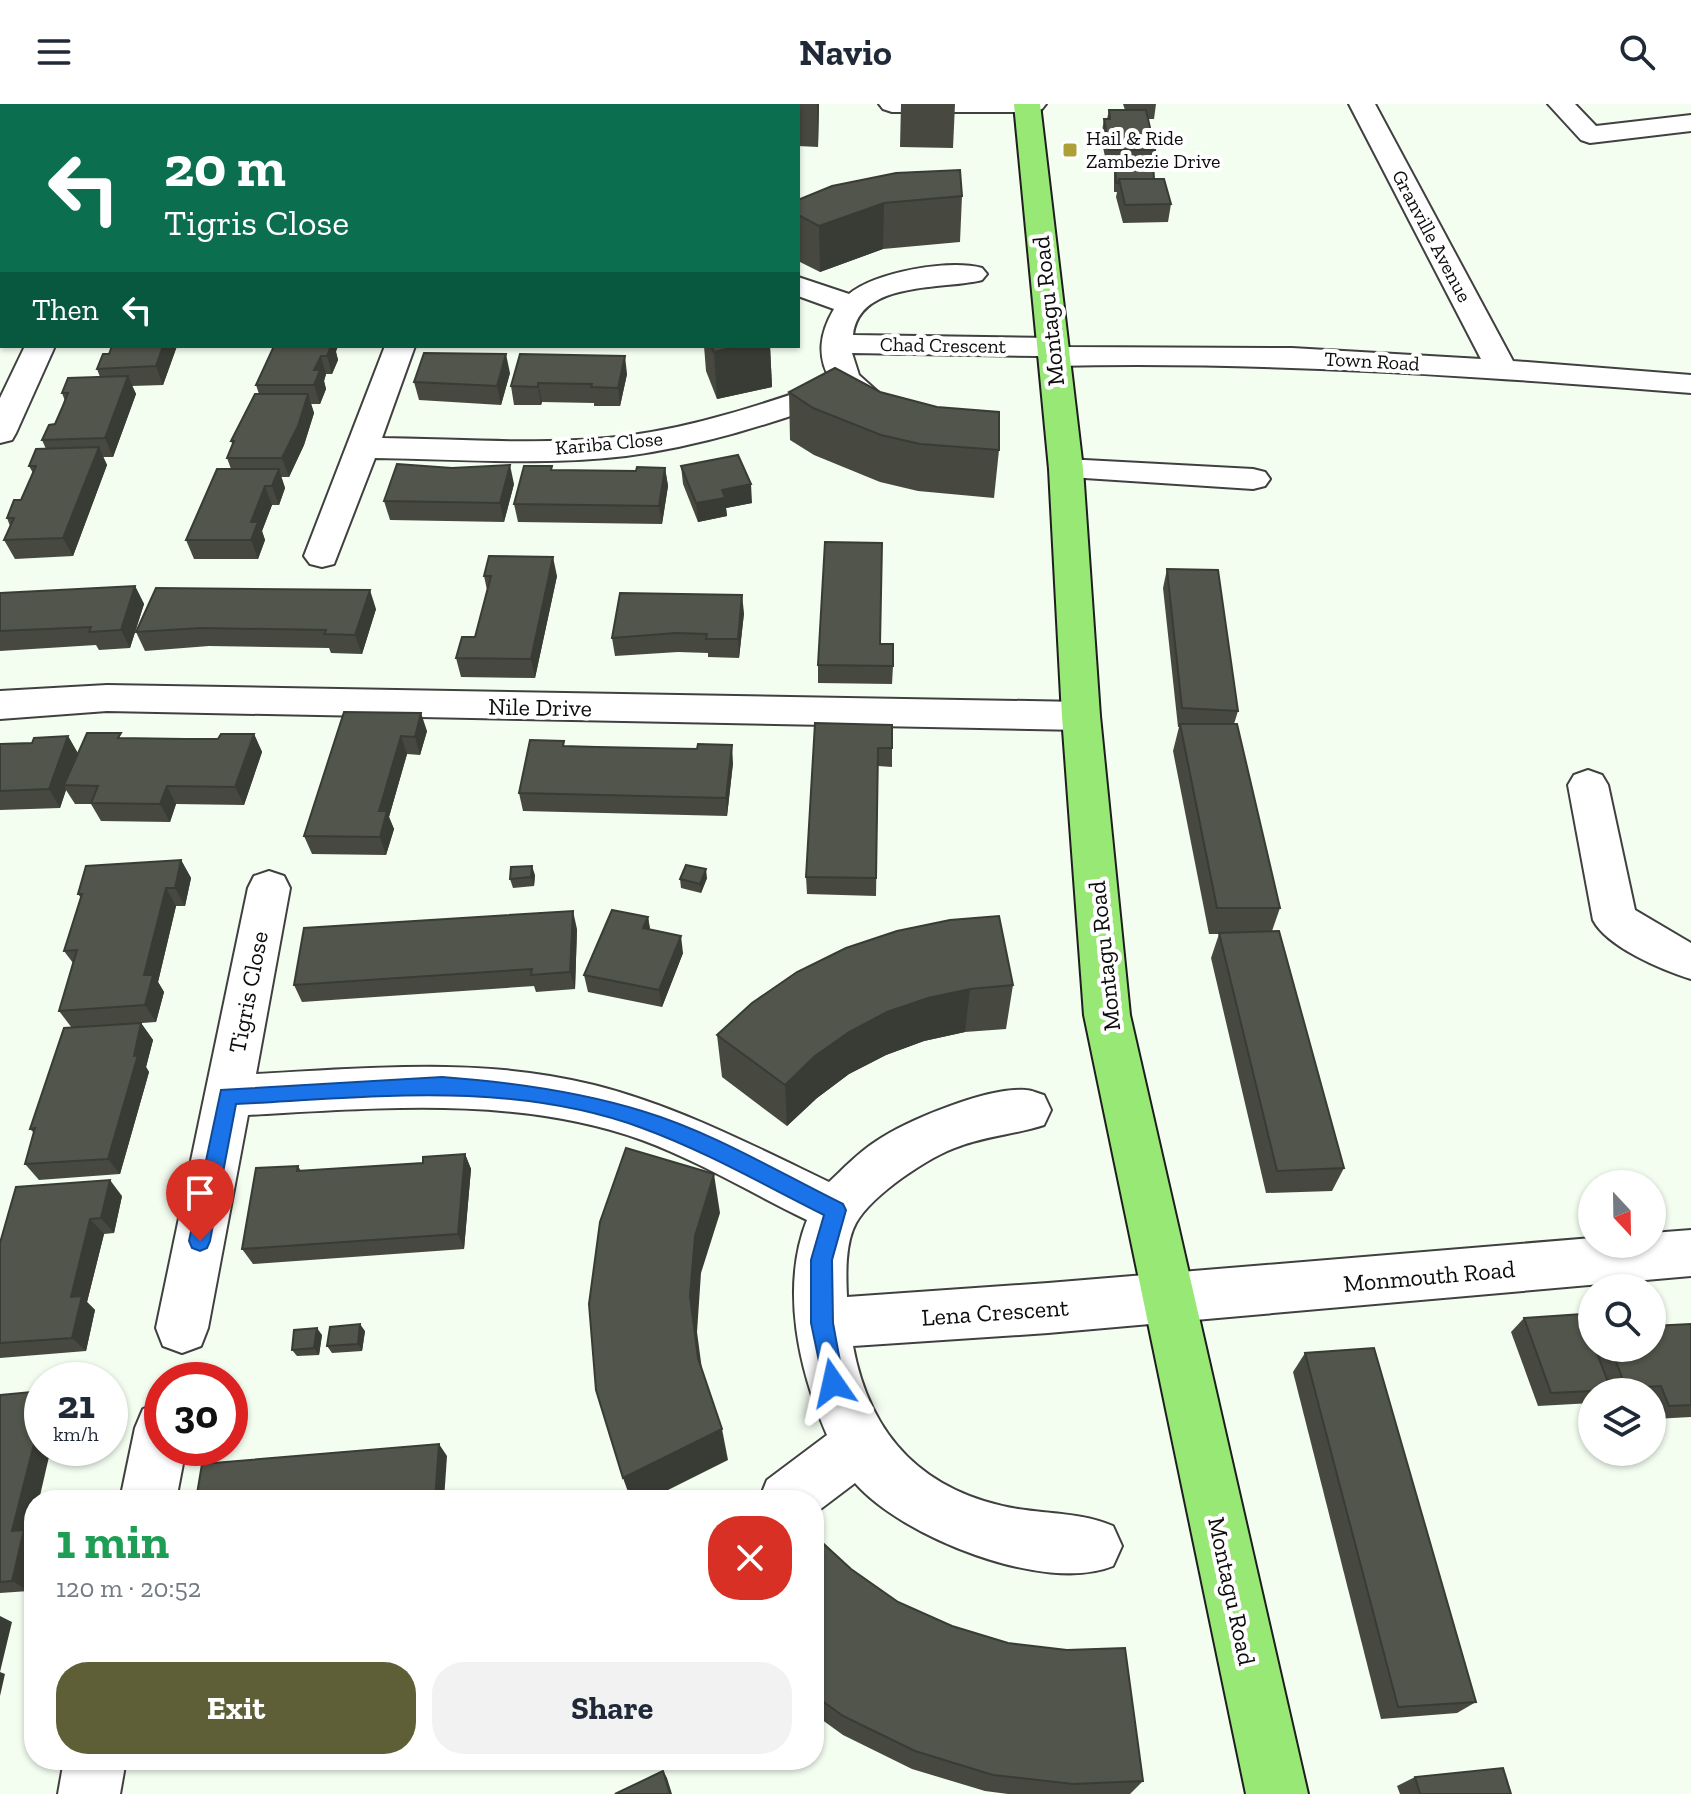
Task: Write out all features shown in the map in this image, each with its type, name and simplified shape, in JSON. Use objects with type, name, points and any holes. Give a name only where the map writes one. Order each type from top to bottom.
[{"type":"main road","name":"Montagu Road","points":[[1029,104],[1066,469],[1081,716],[1107,1015],[1277,1794]]},
{"type":"street","points":[[11,104],[62,104]]},
{"type":"street","points":[[892,104],[1029,104]]},
{"type":"street","name":"Granville Avenue","points":[[1362,104],[1501,368]]},
{"type":"street","points":[[1561,104],[1590,135],[1691,123]]},
{"type":"street","points":[[898,413],[869,400],[848,385],[837,367],[835,344],[841,320],[851,305],[903,281],[972,274]]},
{"type":"street","points":[[800,287],[851,305]]},
{"type":"street","name":"Chad Crescent","points":[[835,344],[1052,352]]},
{"type":"street","points":[[0,433],[39,348]]},
{"type":"street","points":[[322,556],[399,348]]},
{"type":"street","name":"Town Road","points":[[1052,352],[1276,355],[1501,368],[1691,384]]},
{"type":"street","name":"Kariba Close","points":[[362,448],[570,449],[624,446],[713,429],[848,385]]},
{"type":"street","points":[[1066,469],[1253,479]]},
{"type":"street","name":"Nile Drive","points":[[0,705],[107,698],[1081,716]]},
{"type":"street","points":[[1588,785],[1615,920],[1677,957],[1691,961]]},
{"type":"street","name":"Tigris Close","points":[[182,1328],[269,888]]},
{"type":"street","points":[[228,1096],[442,1085],[521,1092],[644,1120],[704,1145],[836,1210]]},
{"type":"street","points":[[1027,1110],[982,1117],[933,1132],[873,1170],[836,1210],[821,1260],[822,1323],[833,1383],[860,1445],[897,1486],[936,1511],[978,1529],[1017,1539],[1093,1546]]},
{"type":"street","name":"Monmouth Road","points":[[1167,1298],[1691,1253]]},
{"type":"street","name":"Lena Crescent","points":[[822,1323],[1167,1298]]},
{"type":"street","points":[[800,1490],[860,1445]]},
{"type":"street","points":[[150,1490],[155,1466]]},
{"type":"street","points":[[89,1794],[93,1770]]},
{"type":"building","points":[[1109,110],[1146,110],[1155,150],[1109,150],[1104,119],[1110,119]]},
{"type":"building","points":[[1115,161],[1153,162],[1154,179],[1119,179],[1116,183]]},
{"type":"building","points":[[960,170],[962,196],[884,203],[819,226],[800,216],[800,199],[832,186],[896,173]]},
{"type":"building","points":[[1119,179],[1164,179],[1171,204],[1125,205]]},
{"type":"building","points":[[111,348],[162,348],[156,366],[97,369],[103,354],[109,354]]},
{"type":"building","points":[[273,348],[330,348],[327,356],[321,356],[314,370],[320,370],[314,385],[256,385]]},
{"type":"building","points":[[424,353],[506,354],[497,386],[414,382]]},
{"type":"building","points":[[520,354],[625,356],[618,388],[591,387],[592,384],[511,386]]},
{"type":"building","points":[[835,368],[880,392],[937,407],[999,412],[999,450],[920,444],[881,435],[813,408],[789,392]]},
{"type":"building","points":[[128,376],[105,438],[42,440],[49,425],[55,424],[62,408],[68,393],[62,393],[68,378]]},
{"type":"building","points":[[255,394],[308,394],[298,426],[282,458],[227,458],[234,441],[231,441]]},
{"type":"building","points":[[99,447],[63,538],[4,540],[14,518],[7,518],[14,500],[21,500],[36,466],[29,466],[36,449]]},
{"type":"building","points":[[738,455],[751,484],[722,490],[725,498],[696,503],[681,466]]},
{"type":"building","points":[[397,464],[452,468],[510,465],[500,503],[384,501]]},
{"type":"building","points":[[524,466],[552,466],[551,470],[636,471],[637,467],[665,468],[659,506],[514,504]]},
{"type":"building","points":[[217,469],[279,469],[272,486],[265,486],[251,522],[258,522],[251,540],[186,540]]},
{"type":"building","points":[[825,542],[882,543],[880,644],[893,644],[893,666],[818,665]]},
{"type":"building","points":[[489,556],[553,557],[531,659],[456,658],[462,637],[475,637],[491,576],[484,576]]},
{"type":"building","points":[[1167,569],[1218,570],[1238,711],[1182,708]]},
{"type":"building","points":[[135,586],[121,630],[89,632],[91,627],[0,631],[0,593]]},
{"type":"building","points":[[156,588],[370,590],[355,635],[324,634],[326,630],[201,628],[136,632]]},
{"type":"building","points":[[620,593],[742,595],[738,639],[706,639],[707,634],[676,633],[612,638]]},
{"type":"building","points":[[344,712],[421,713],[415,737],[401,736],[379,811],[387,811],[380,837],[304,836]]},
{"type":"building","points":[[815,723],[892,725],[892,748],[878,748],[876,878],[806,877]]},
{"type":"building","points":[[1180,724],[1237,724],[1280,908],[1217,908]]},
{"type":"building","points":[[87,733],[121,733],[118,738],[185,739],[254,734],[235,787],[167,786],[160,804],[91,803],[98,786],[64,785]]},
{"type":"building","points":[[68,736],[49,789],[0,791],[0,744],[32,743],[34,738]]},
{"type":"building","points":[[530,740],[564,741],[563,746],[597,747],[697,749],[698,744],[732,745],[726,798],[519,793]]},
{"type":"building","points":[[181,860],[175,888],[166,888],[144,975],[153,975],[145,1005],[59,1011],[77,950],[64,951],[82,894],[78,894],[86,866]]},
{"type":"building","points":[[686,865],[706,869],[700,884],[680,879]]},
{"type":"building","points":[[532,866],[531,877],[510,879],[511,867]]},
{"type":"building","points":[[612,910],[648,917],[643,928],[681,936],[659,990],[584,975]]},
{"type":"building","points":[[573,911],[570,972],[531,975],[532,969],[294,985],[304,928]]},
{"type":"building","points":[[999,916],[1013,985],[970,989],[928,998],[887,1012],[849,1032],[815,1056],[785,1085],[717,1035],[752,1003],[797,972],[846,948],[897,931],[950,920]]},
{"type":"building","points":[[1279,931],[1344,1168],[1277,1171],[1219,933]]},
{"type":"building","points":[[141,1023],[134,1056],[138,1055],[108,1159],[25,1164],[35,1128],[30,1129],[64,1028]]},
{"type":"building","points":[[626,1148],[714,1174],[695,1236],[690,1296],[698,1358],[722,1429],[623,1478],[596,1390],[589,1304],[600,1222]]},
{"type":"building","points":[[465,1154],[458,1234],[242,1249],[256,1168],[298,1166],[297,1171],[423,1163],[423,1157]]},
{"type":"building","points":[[110,1180],[101,1218],[90,1219],[71,1297],[82,1296],[72,1338],[0,1343],[0,1243],[16,1187]]},
{"type":"building","points":[[1578,1314],[1578,1362],[1600,1362],[1606,1378],[1578,1378],[1578,1392],[1551,1393],[1524,1318]]},
{"type":"building","points":[[360,1324],[358,1344],[327,1346],[330,1327]]},
{"type":"building","points":[[1691,1324],[1691,1405],[1669,1406],[1666,1378],[1622,1378],[1616,1362],[1666,1362],[1666,1325]]},
{"type":"building","points":[[317,1328],[314,1348],[292,1350],[294,1330]]},
{"type":"building","points":[[1374,1348],[1476,1702],[1398,1707],[1305,1353]]},
{"type":"building","points":[[24,1393],[24,1466],[28,1466],[12,1531],[24,1530],[12,1581],[0,1582],[0,1395]]},
{"type":"building","points":[[439,1444],[436,1490],[198,1490],[202,1466],[248,1466],[248,1460]]},
{"type":"building","points":[[824,1544],[851,1569],[898,1602],[952,1626],[1008,1643],[1067,1650],[1125,1648],[1143,1781],[1073,1784],[993,1775],[915,1751],[843,1716],[824,1702]]},
{"type":"building","points":[[1503,1768],[1511,1794],[1420,1794],[1415,1777]]},
{"type":"building","points":[[663,1771],[670,1794],[615,1794]]},
{"type":"place","name":"Hail & Ride Zambezie Drive","points":[[1070,150]]},
{"type":"route","points":[[200,1241],[228,1096],[442,1085],[521,1092],[596,1107],[644,1120],[704,1145],[836,1210],[821,1260],[822,1323],[833,1383]]}]
